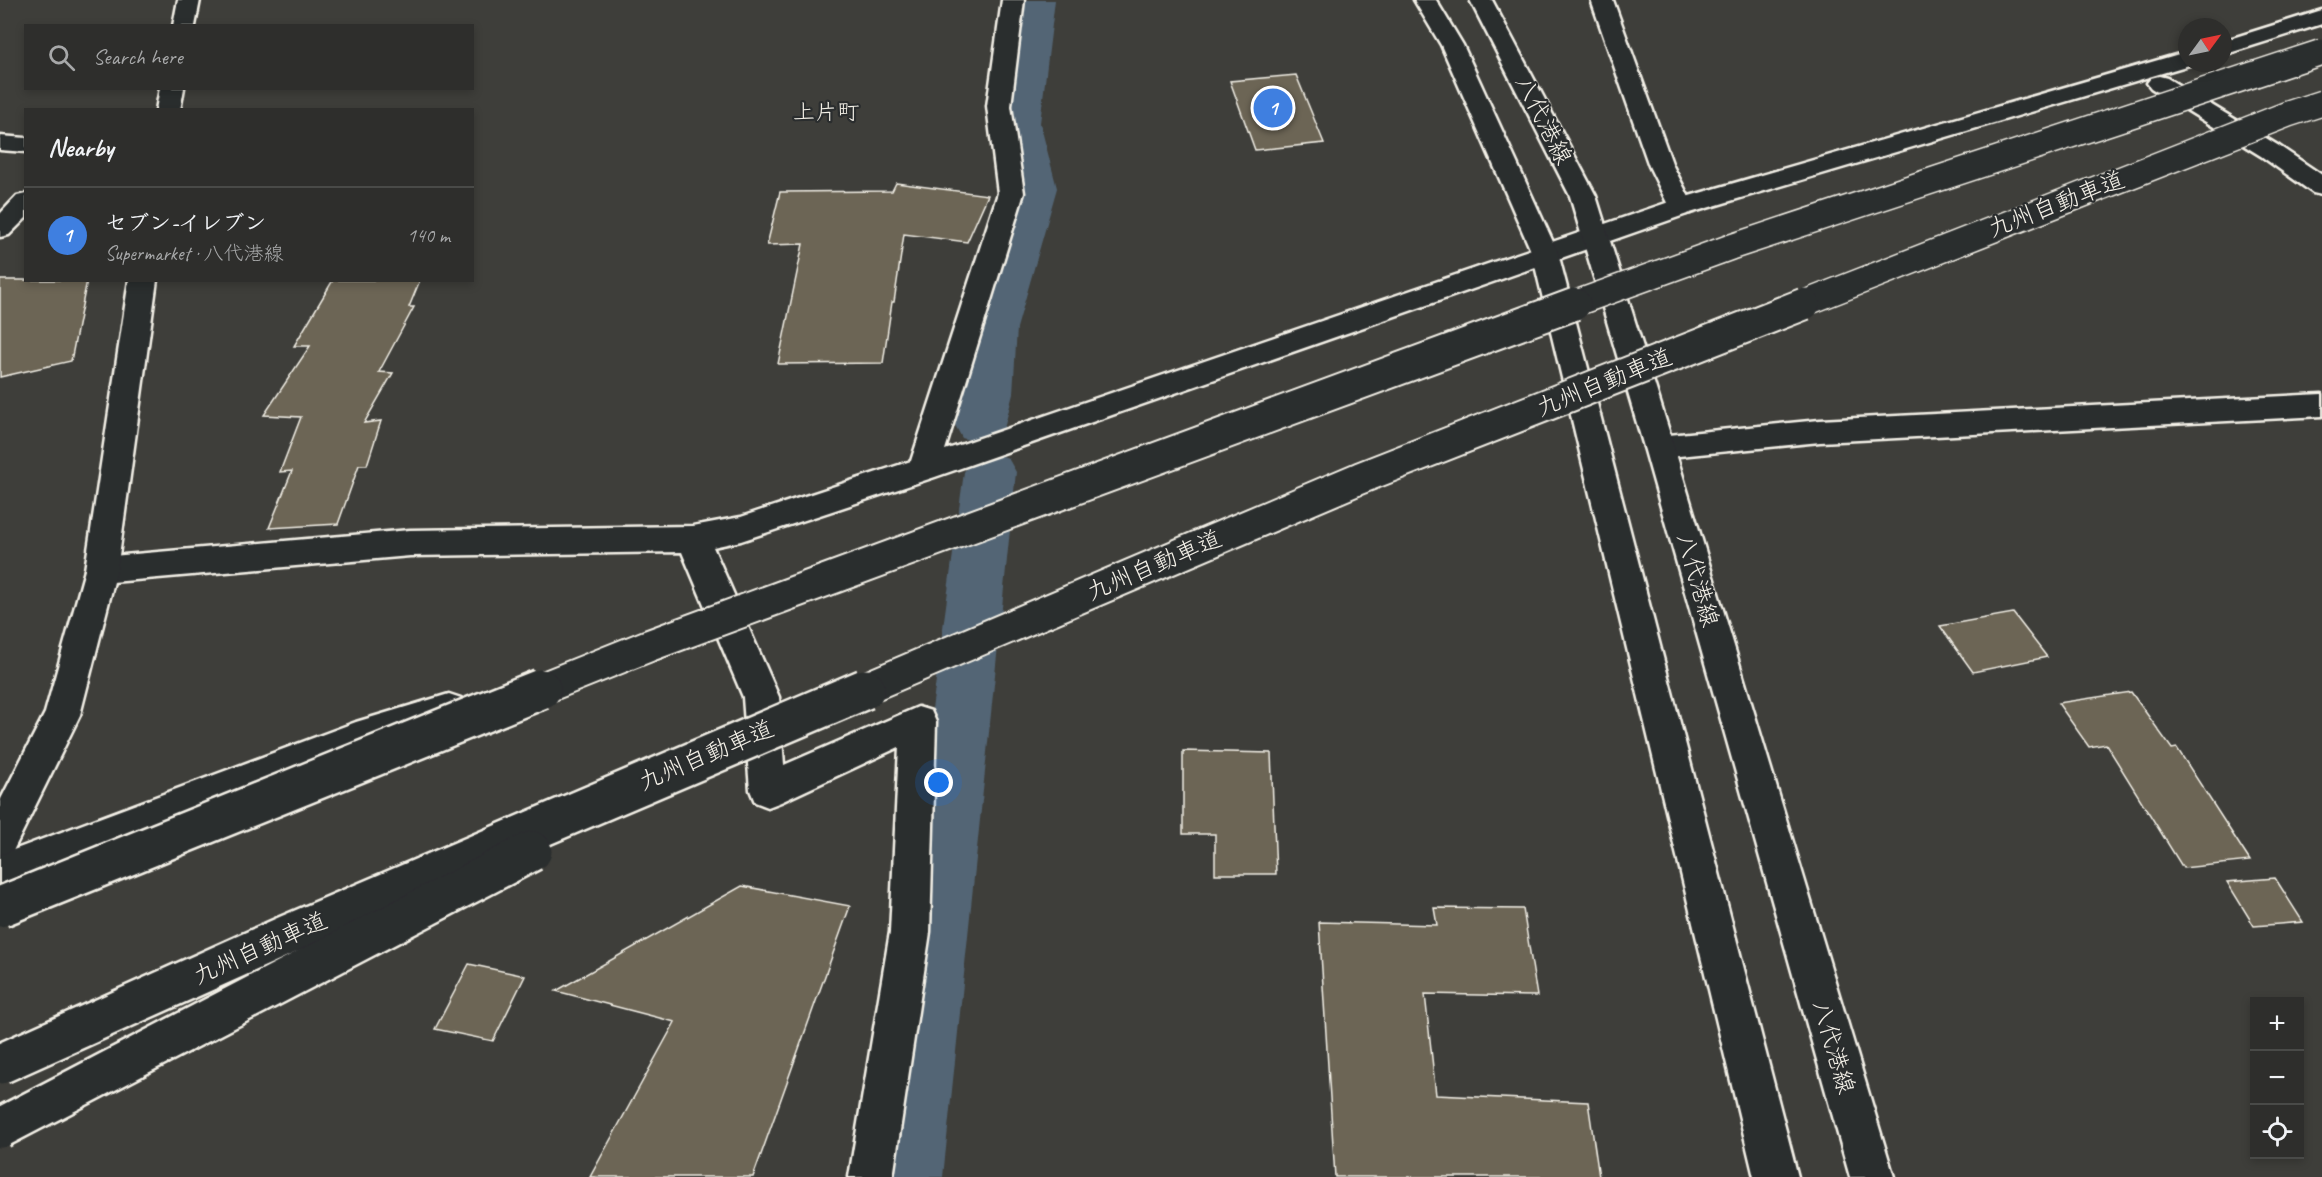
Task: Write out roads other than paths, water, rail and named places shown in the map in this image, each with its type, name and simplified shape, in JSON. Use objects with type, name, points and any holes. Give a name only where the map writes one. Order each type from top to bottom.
[{"type":"main road","points":[[184,24],[189,0]]},
{"type":"main road","points":[[924,469],[1011,193],[999,106],[1013,0]]},
{"type":"main road","points":[[1425,0],[1452,45],[1545,253],[1776,1177]]},
{"type":"main road","name":"八代港線","points":[[1481,0],[1583,196],[1659,447],[1872,1177]]},
{"type":"main road","points":[[1602,0],[1661,166],[1681,207]]},
{"type":"main road","points":[[2232,45],[2322,17]]},
{"type":"main road","points":[[0,907],[648,646],[1281,411],[1731,247],[2322,52]]},
{"type":"main road","points":[[101,570],[410,543],[693,539],[741,529],[924,469],[1681,207],[2178,62]]},
{"type":"main road","points":[[2143,72],[2270,151],[2322,187]]},
{"type":"main road","points":[[167,108],[172,90]]},
{"type":"main road","name":"九州自動車道","points":[[0,1064],[298,930],[1360,478],[2277,118],[2322,103]]},
{"type":"main road","points":[[0,143],[24,145]]},
{"type":"main road","points":[[0,229],[24,204]]},
{"type":"main road","points":[[0,839],[62,715],[101,570],[143,282]]},
{"type":"main road","points":[[1659,447],[1820,431],[2322,405]]},
{"type":"main road","points":[[693,539],[761,697],[768,790],[918,722],[910,932],[872,1177]]},
{"type":"main road","points":[[0,873],[356,738],[648,646]]},
{"type":"main road","points":[[0,1128],[770,728]]},
{"type":"waterway","points":[[980,425],[988,394],[993,328],[1036,188],[1020,123],[1037,0]]},
{"type":"waterway","points":[[906,1177],[990,472]]},
{"type":"place","name":"セブン-イレブン","points":[[1273,108]]},
{"type":"district","name":"上片町","points":[[826,111]]}]
